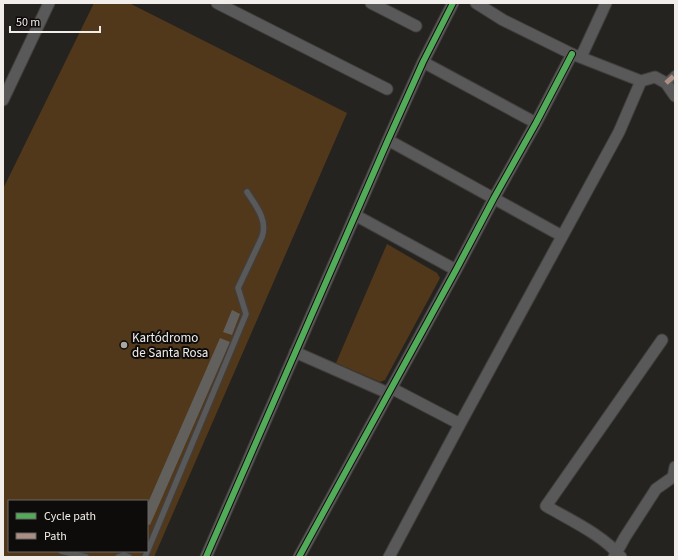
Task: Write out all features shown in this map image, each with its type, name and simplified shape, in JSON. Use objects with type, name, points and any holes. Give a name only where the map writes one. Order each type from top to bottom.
[{"type":"street","points":[[3,100],[49,3]]},
{"type":"street","points":[[217,3],[388,89]]},
{"type":"street","points":[[371,3],[416,26]]},
{"type":"street","points":[[206,557],[388,140],[423,62],[453,3]]},
{"type":"street","points":[[476,3],[503,20],[576,56],[641,81],[655,77],[666,83],[675,96]]},
{"type":"street","points":[[299,557],[494,198],[606,3]]},
{"type":"street","points":[[423,62],[536,123]]},
{"type":"street","points":[[666,83],[675,76]]},
{"type":"street","points":[[389,557],[619,132],[641,81]]},
{"type":"street","points":[[388,140],[562,236]]},
{"type":"street","points":[[355,215],[456,270]]},
{"type":"street","points":[[662,340],[546,506],[600,538],[617,555],[625,537],[656,489],[674,474]]},
{"type":"street","points":[[295,352],[389,390],[460,424]]},
{"type":"lane","points":[[148,550],[246,314],[238,288],[262,237],[264,228],[263,218],[248,192]]},
{"type":"lane","points":[[65,552],[86,557]]},
{"type":"lane","points":[[119,555],[129,557]]},
{"type":"shaded area","name":"Kartódromo de Santa Rosa","points":[[94,3],[129,3],[347,113],[154,557],[3,557],[3,189]]},
{"type":"shaded area","points":[[387,244],[437,273],[440,278],[385,380],[380,382],[336,363]]},
{"type":"building","points":[[232,310],[240,314],[232,335],[223,332]]},
{"type":"building","points":[[220,338],[230,342],[150,525],[148,524],[148,503]]},
{"type":"marked path","points":[[666,83],[675,75]]},
{"type":"cycle path","points":[[206,557],[388,140],[423,62],[453,3]]},
{"type":"cycle path","points":[[299,557],[536,123],[572,54]]},
{"type":"place","name":"Kartódromo de Santa Rosa","points":[[124,345]]}]
